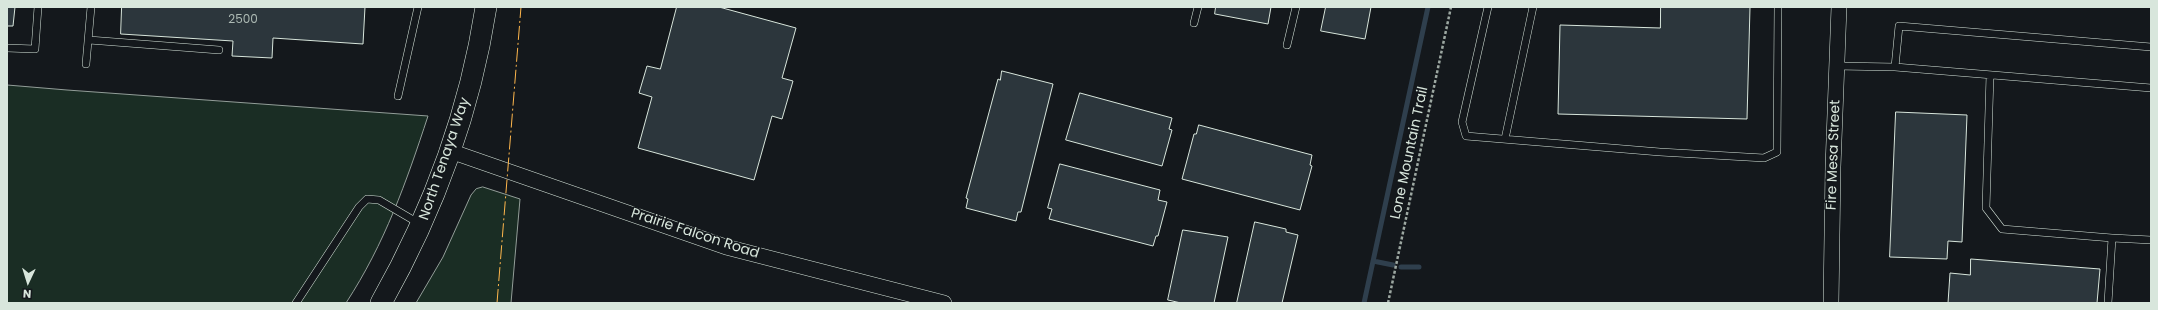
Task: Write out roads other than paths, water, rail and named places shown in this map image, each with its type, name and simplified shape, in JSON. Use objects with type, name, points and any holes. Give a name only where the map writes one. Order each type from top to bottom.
[{"type":"main road","name":"North Tenaya Way","points":[[381,303],[422,225],[450,151],[466,102],[486,7]]},
{"type":"street","name":"Fire Mesa Street","points":[[1831,303],[1839,7]]},
{"type":"street","name":"Prairie Falcon Road","points":[[450,151],[726,247],[944,303]]},
{"type":"lane","points":[[7,48],[35,50],[38,7]]},
{"type":"lane","points":[[86,64],[91,7]]},
{"type":"lane","points":[[398,96],[418,7]]},
{"type":"lane","points":[[1194,23],[1198,7]]},
{"type":"lane","points":[[1287,45],[1296,7]]},
{"type":"lane","points":[[1488,7],[1462,122],[1466,136],[1660,152],[1764,158],[1778,152],[1778,7]]},
{"type":"lane","points":[[1505,139],[1533,7]]},
{"type":"lane","points":[[1895,67],[1899,26],[2151,47]]},
{"type":"lane","points":[[89,40],[219,50]]},
{"type":"lane","points":[[1837,66],[1895,67],[2151,88]]},
{"type":"lane","points":[[1990,75],[1986,208],[2002,229],[2151,240]]},
{"type":"lane","points":[[296,303],[359,207],[367,199],[379,200],[422,225]]},
{"type":"lane","points":[[2108,303],[2112,238]]},
{"type":"waterway","points":[[1364,303],[1428,7]]},
{"type":"waterway","points":[[1373,261],[1393,265]]},
{"type":"waterway","points":[[1401,267],[1419,267]]}]
